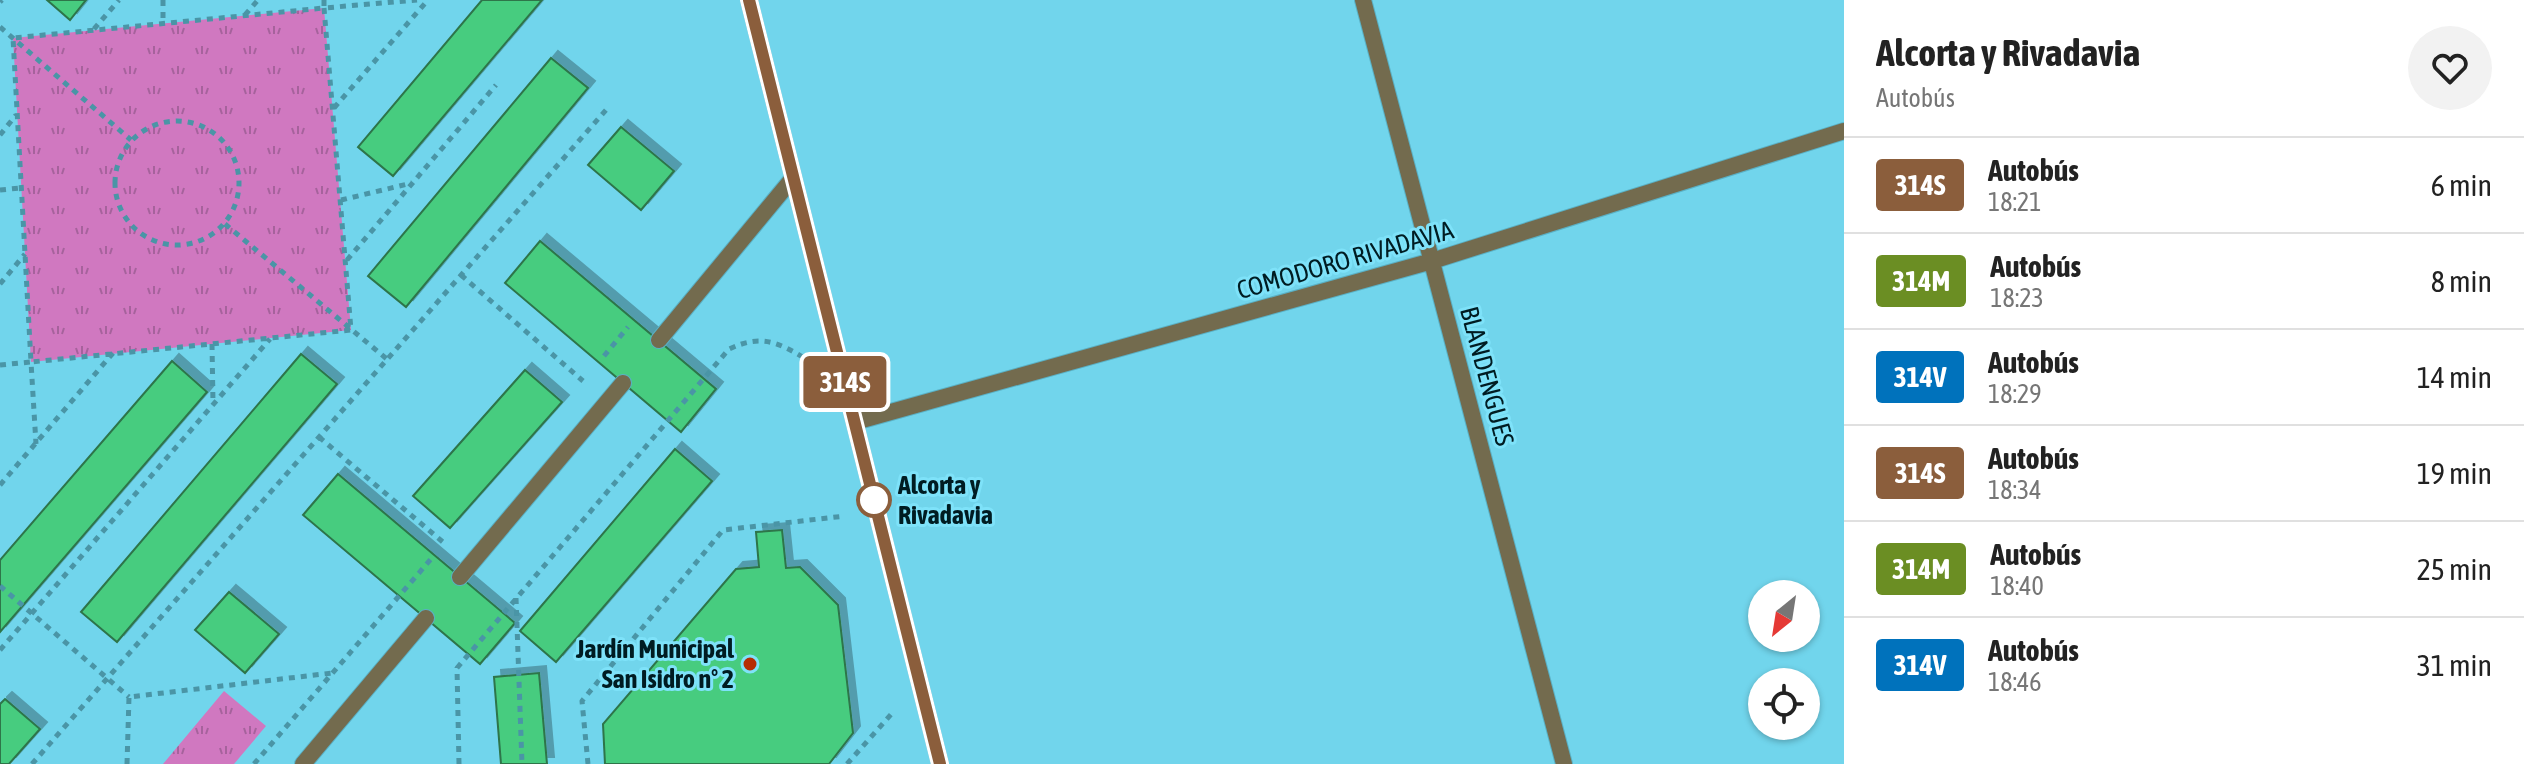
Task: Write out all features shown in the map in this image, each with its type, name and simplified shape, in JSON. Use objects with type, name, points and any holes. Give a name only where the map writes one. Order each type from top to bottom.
[{"type":"street","points":[[749,0],[940,764]]},
{"type":"street","name":"BLANDENGUES","points":[[1363,0],[1564,764]]},
{"type":"street","name":"COMODORO RIVADAVIA","points":[[855,422],[1432,261],[1844,131]]},
{"type":"street","points":[[659,340],[793,178]]},
{"type":"street","points":[[460,577],[623,383]]},
{"type":"street","points":[[303,764],[426,618]]},
{"type":"path","points":[[93,30],[119,0]]},
{"type":"path","points":[[163,0],[163,23]]},
{"type":"path","points":[[244,16],[258,0]]},
{"type":"path","points":[[324,0],[351,330]]},
{"type":"path","points":[[13,38],[417,0]]},
{"type":"path","points":[[333,108],[428,0]]},
{"type":"path","points":[[0,27],[131,140]]},
{"type":"path","points":[[13,38],[36,444]]},
{"type":"path","points":[[346,261],[496,85]]},
{"type":"path","points":[[32,764],[606,110]]},
{"type":"path","points":[[0,135],[17,115]]},
{"type":"path","points":[[169,121],[190,122],[210,130],[226,145],[236,163],[239,185],[235,206],[225,224],[209,237],[191,245],[152,241],[135,230],[122,214],[114,176],[120,157],[131,140],[148,128],[169,121]]},
{"type":"path","points":[[341,200],[413,183]]},
{"type":"path","points":[[0,190],[21,188]]},
{"type":"path","points":[[225,224],[388,360]]},
{"type":"path","points":[[0,284],[25,254]]},
{"type":"path","points":[[461,275],[583,381]]},
{"type":"path","points":[[0,365],[351,330]]},
{"type":"path","points":[[0,650],[270,338]]},
{"type":"path","points":[[459,764],[457,668],[729,349],[747,341],[776,343],[845,383]]},
{"type":"path","points":[[212,344],[213,403]]},
{"type":"path","points":[[0,485],[113,353]]},
{"type":"path","points":[[319,437],[444,543]]},
{"type":"path","points":[[588,764],[582,701],[723,530],[878,512]]},
{"type":"path","points":[[0,586],[129,697],[333,673]]},
{"type":"path","points":[[516,598],[522,764]]},
{"type":"path","points":[[847,764],[920,682]]},
{"type":"path","points":[[127,764],[129,697]]},
{"type":"green space","points":[[324,8],[351,330],[31,362],[13,38]]},
{"type":"green space","points":[[224,691],[266,726],[234,764],[163,764]]},
{"type":"building","points":[[47,0],[86,0],[70,20]]},
{"type":"building","points":[[482,0],[542,0],[393,176],[358,147]]},
{"type":"building","points":[[551,58],[588,88],[406,307],[368,276]]},
{"type":"building","points":[[621,127],[674,171],[641,210],[588,165]]},
{"type":"building","points":[[540,241],[716,389],[681,432],[505,283]]},
{"type":"building","points":[[301,354],[337,384],[117,642],[81,612]]},
{"type":"building","points":[[172,361],[207,392],[0,632],[0,560]]},
{"type":"building","points":[[525,370],[562,402],[450,528],[413,496]]},
{"type":"building","points":[[675,449],[712,481],[556,662],[520,631]]},
{"type":"building","points":[[338,474],[515,623],[480,664],[303,515]]},
{"type":"building","name":"Jardín Municipal San Isidro n° 2","points":[[782,530],[786,568],[800,567],[838,605],[853,733],[829,764],[605,764],[603,724],[736,569],[759,567],[756,532]]},
{"type":"building","points":[[229,592],[279,634],[245,673],[195,630]]},
{"type":"building","points":[[539,673],[547,764],[501,764],[494,677]]},
{"type":"building","points":[[5,699],[40,729],[9,764],[0,764],[0,704]]},
{"type":"bus line","name":"314S","points":[[749,0],[940,764]]},
{"type":"place","name":"Alcorta y Rivadavia","points":[[874,500]]},
{"type":"place","name":"Jardín Municipal San Isidro n° 2","points":[[750,664]]}]
